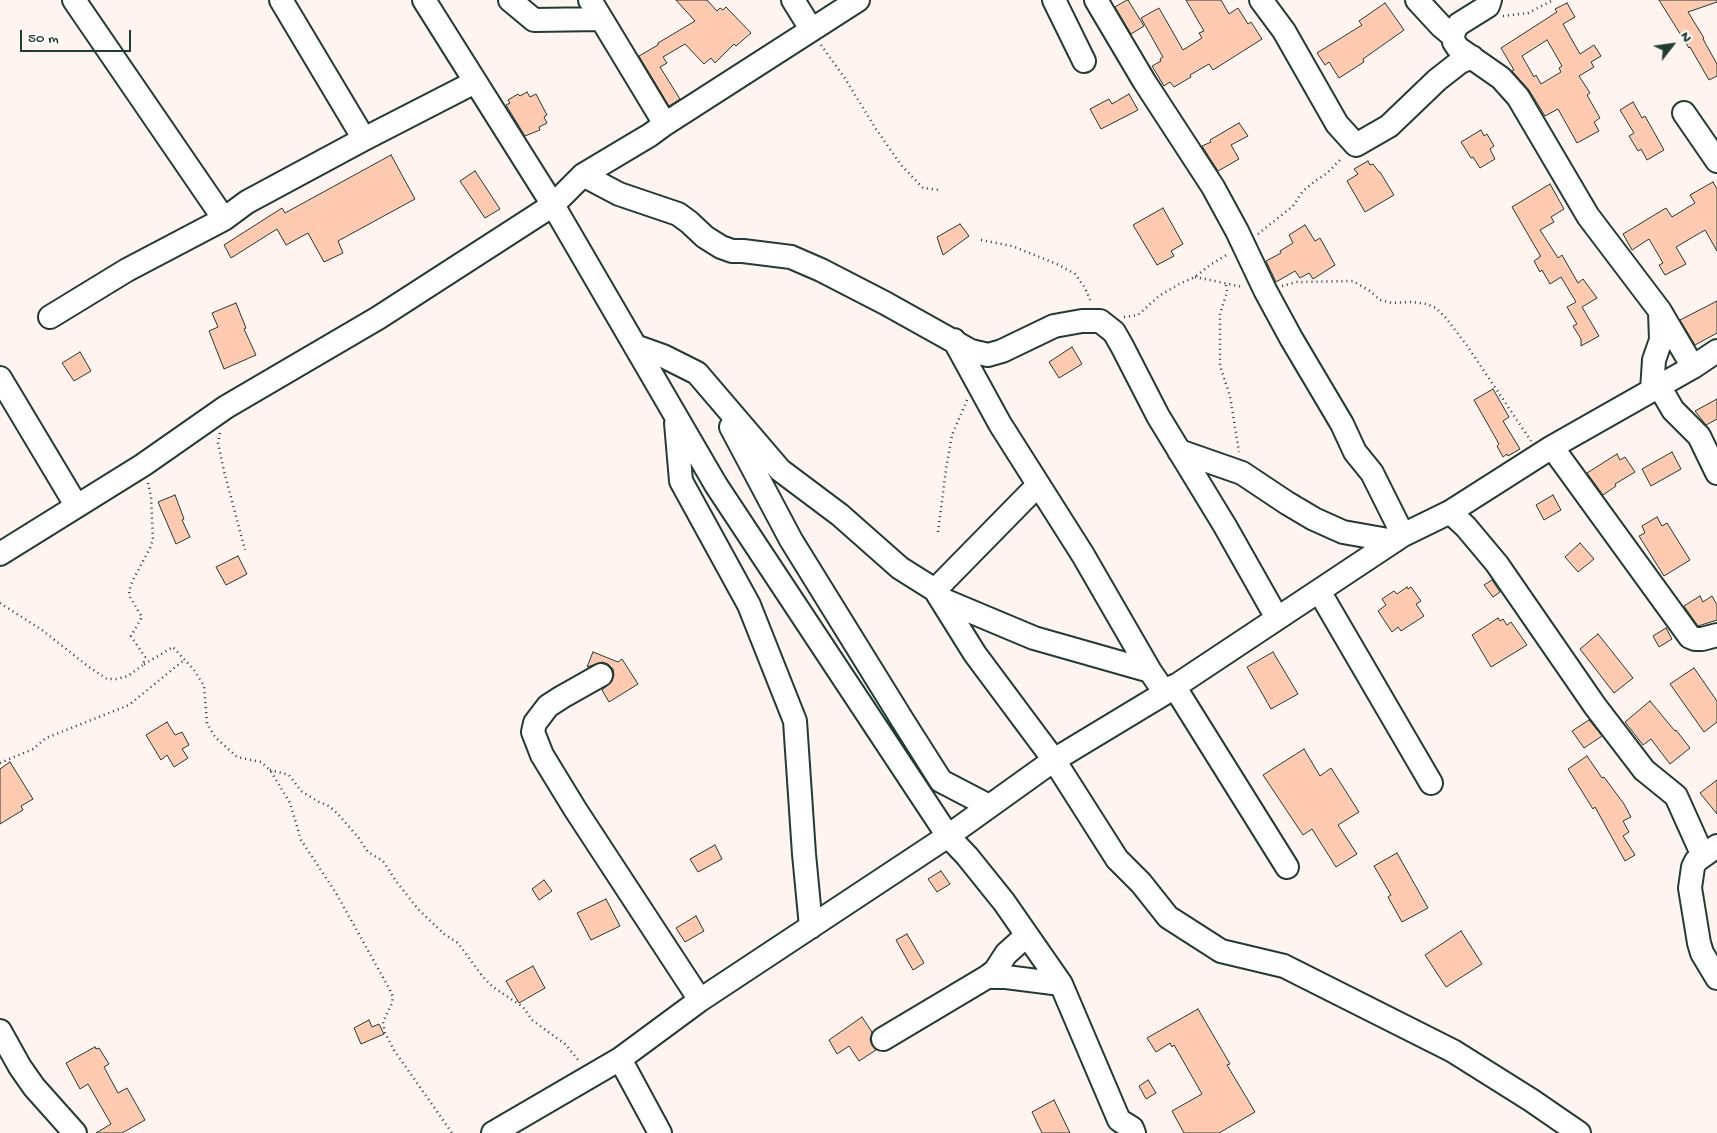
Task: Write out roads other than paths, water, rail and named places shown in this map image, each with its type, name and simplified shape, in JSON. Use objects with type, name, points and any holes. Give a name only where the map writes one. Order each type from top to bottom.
[{"type":"street","points":[[74,0],[224,218]]},
{"type":"street","points":[[281,0],[364,139]]},
{"type":"street","points":[[424,0],[553,205],[716,485],[948,836],[998,894],[1062,984],[1119,1120],[1132,1128],[1134,1133]]},
{"type":"street","points":[[510,0],[534,20],[595,9],[665,124]]},
{"type":"street","points":[[793,0],[811,29]]},
{"type":"street","points":[[0,554],[143,464],[226,407],[378,318],[553,205],[583,175],[650,135],[858,0]]},
{"type":"street","points":[[1054,0],[1084,61]]},
{"type":"street","points":[[1096,0],[1144,81],[1213,187],[1291,338],[1342,424],[1356,452],[1372,473],[1398,538]]},
{"type":"street","points":[[1261,0],[1284,31],[1337,124],[1356,145],[1389,126],[1437,80],[1460,62],[1472,57]]},
{"type":"street","points":[[1417,0],[1453,36]]},
{"type":"street","points":[[1490,0],[1488,6],[1454,29],[1454,42],[1458,48],[1501,78],[1518,97],[1588,216],[1660,311],[1694,367]]},
{"type":"street","points":[[50,317],[127,270],[224,218],[247,202],[475,82]]},
{"type":"street","points":[[1684,113],[1717,161]]},
{"type":"street","points":[[583,175],[619,194],[678,214],[705,237],[721,247],[732,251],[791,257],[821,270],[885,302],[971,351],[988,355],[1002,351],[1054,326],[1082,321],[1100,321],[1114,332],[1153,407],[1225,526],[1277,618]]},
{"type":"street","points":[[1660,311],[1661,340],[1654,360],[1655,388],[1673,410],[1699,436],[1717,473]]},
{"type":"street","points":[[954,340],[1000,424],[1084,555],[1150,671],[1170,690],[1287,867]]},
{"type":"street","points":[[634,346],[663,356],[697,372],[780,470],[840,515],[900,568],[938,594],[1034,638],[1150,671]]},
{"type":"street","points":[[493,1133],[620,1059],[700,1000],[948,836],[1054,760],[1170,690],[1398,538],[1450,512],[1546,451],[1694,367],[1717,351]]},
{"type":"street","points":[[0,378],[76,505]]},
{"type":"street","points":[[710,388],[791,540],[941,781],[989,806]]},
{"type":"street","points":[[676,417],[680,481],[749,605],[795,721],[803,844],[811,927]]},
{"type":"street","points":[[1179,451],[1242,473],[1287,504],[1343,532],[1398,538]]},
{"type":"street","points":[[1546,451],[1690,636],[1695,639],[1702,639],[1717,635]]},
{"type":"street","points":[[938,594],[1038,485]]},
{"type":"street","points":[[1450,512],[1466,527],[1497,564],[1589,698],[1644,770],[1676,796],[1710,851],[1693,867],[1690,888],[1699,943],[1702,953],[1717,978]]},
{"type":"street","points":[[1318,591],[1432,783]]},
{"type":"street","points":[[938,594],[975,654],[1054,760],[1117,859],[1141,883],[1168,917],[1221,951],[1284,966],[1452,1051],[1531,1100],[1579,1133]]},
{"type":"street","points":[[601,675],[562,696],[548,706],[535,723],[533,732],[542,755],[570,802],[700,1000]]},
{"type":"street","points":[[883,1039],[987,977],[995,970],[1006,954],[1027,935]]},
{"type":"street","points":[[987,977],[1006,977],[1062,984]]},
{"type":"street","points":[[0,1031],[34,1087],[75,1133]]},
{"type":"street","points":[[620,1059],[660,1133]]}]
